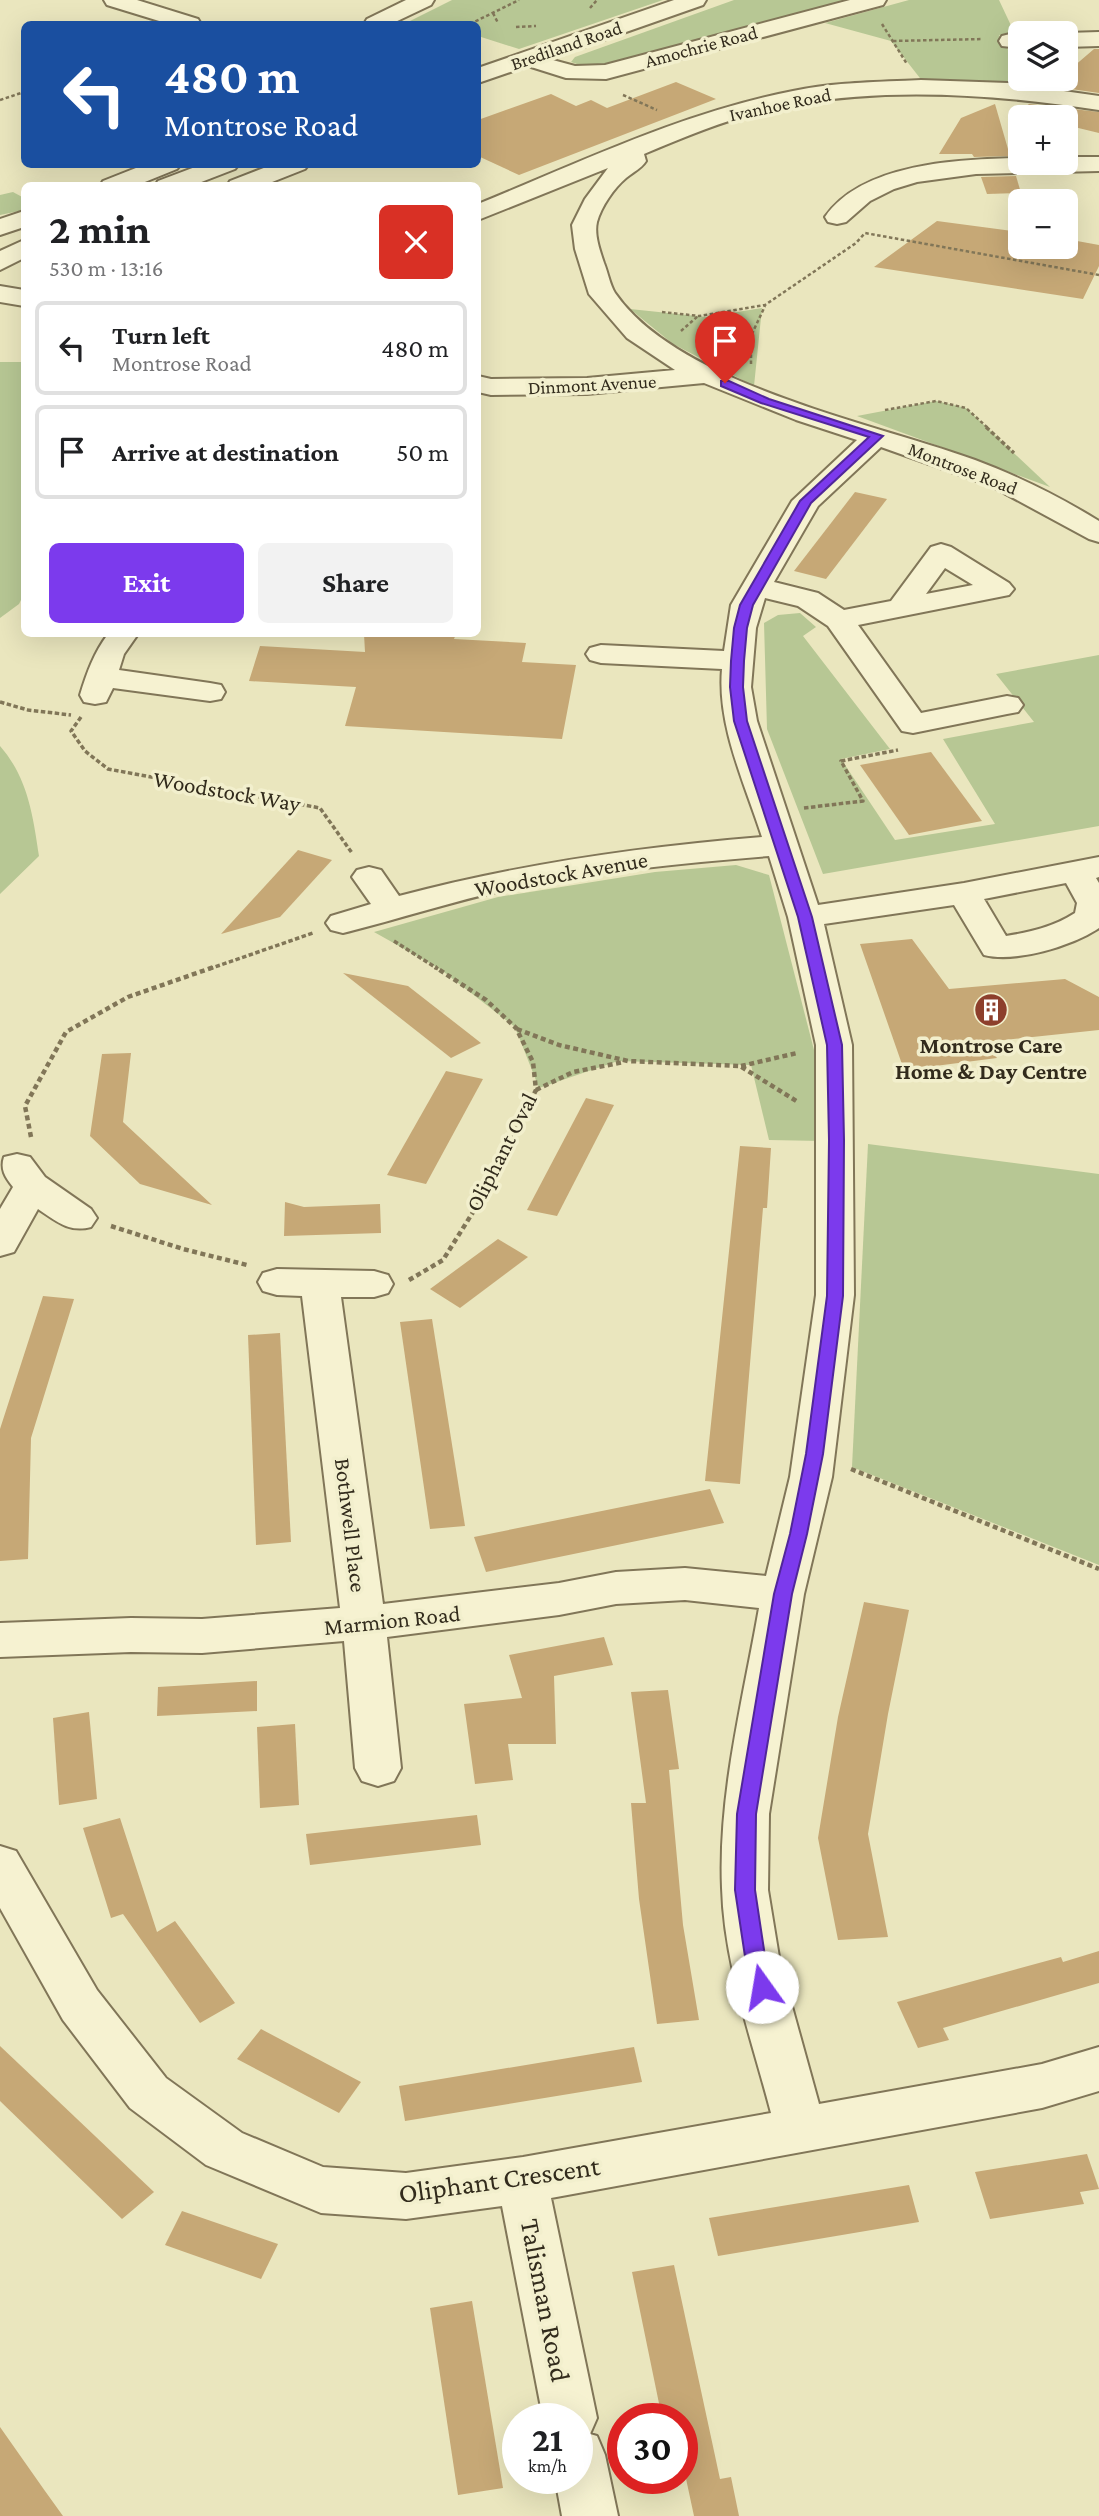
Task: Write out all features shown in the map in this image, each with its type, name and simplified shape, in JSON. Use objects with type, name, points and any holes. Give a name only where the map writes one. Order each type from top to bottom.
[{"type":"street","points":[[115,0],[181,21]]},
{"type":"street","points":[[381,21],[423,0]]},
{"type":"street","name":"Brediland Road","points":[[484,86],[528,58],[695,0]]},
{"type":"street","name":"Amochrie Road","points":[[528,58],[557,71],[581,75],[606,72],[875,0]]},
{"type":"street","points":[[1078,40],[1099,39]]},
{"type":"street","points":[[484,86],[557,71]]},
{"type":"street","name":"Ivanhoe Road","points":[[481,212],[691,126],[752,107],[796,97],[856,90],[921,87],[1008,90]]},
{"type":"street","name":"Ivanhoe Road","points":[[1015,91],[1099,103]]},
{"type":"street","points":[[504,204],[556,211],[585,222],[613,176],[634,161],[632,152]]},
{"type":"street","points":[[813,210],[847,223],[861,196],[883,185],[923,174],[970,167],[1099,164]]},
{"type":"street","points":[[122,182],[159,168]]},
{"type":"street","points":[[178,182],[216,168]]},
{"type":"street","points":[[250,182],[286,168]]},
{"type":"street","points":[[0,228],[21,219]]},
{"type":"street","name":"Montrose Road","points":[[585,222],[587,257],[604,298],[628,324],[660,348],[705,375],[765,401],[966,466],[1060,509],[1099,533]]},
{"type":"street","points":[[0,261],[21,249]]},
{"type":"street","points":[[0,286],[21,275]]},
{"type":"street","points":[[0,294],[21,298]]},
{"type":"street","name":"Dinmont Avenue","points":[[481,385],[491,387],[587,386],[705,375]]},
{"type":"street","points":[[801,2131],[756,1963],[745,1890],[746,1814],[783,1594],[799,1534],[814,1454],[835,1296],[834,1045],[805,917],[741,721],[737,687],[738,661],[746,605],[806,501],[877,436]]},
{"type":"street","points":[[755,587],[808,599],[839,620],[913,724],[1007,705]]},
{"type":"street","points":[[839,620],[902,607]]},
{"type":"street","points":[[121,637],[109,654],[92,696],[210,691]]},
{"type":"street","points":[[601,654],[738,661]]},
{"type":"street","name":"Woodstock Avenue","points":[[343,923],[391,909],[568,868],[639,858],[783,845]]},
{"type":"street","points":[[805,917],[964,893],[1087,869],[1094,903],[1091,918],[1073,931],[1051,940],[996,948],[964,893]]},
{"type":"street","points":[[369,877],[391,909]]},
{"type":"street","points":[[0,1244],[24,1176],[78,1218]]},
{"type":"street","points":[[277,1282],[374,1284]]},
{"type":"street","name":"Bothwell Place","points":[[320,1283],[364,1623],[379,1768]]},
{"type":"street","name":"Marmion Road","points":[[0,1640],[131,1635],[202,1636],[364,1623],[559,1600],[616,1588],[685,1584],[783,1594]]},
{"type":"street","name":"Oliphant Crescent","points":[[0,1865],[80,2005],[148,2093],[223,2149],[321,2190],[406,2196],[523,2180],[1042,2086],[1099,2069]]},
{"type":"street","name":"Talisman Road","points":[[523,2180],[536,2258],[567,2403]]},
{"type":"street","points":[[586,2494],[590,2516]]},
{"type":"path","points":[[476,21],[519,0]]},
{"type":"path","points":[[834,11],[884,24],[921,87]]},
{"type":"path","points":[[493,13],[498,23]]},
{"type":"path","points":[[893,41],[993,38],[1008,90]]},
{"type":"path","points":[[581,75],[691,126]]},
{"type":"path","points":[[2,99],[21,93]]},
{"type":"path","points":[[604,298],[653,312],[699,316],[765,305],[856,243],[865,233],[1099,275]]},
{"type":"path","points":[[765,305],[751,335],[750,349],[750,362],[765,401]]},
{"type":"path","points":[[0,702],[28,710],[92,696]]},
{"type":"path","name":"Woodstock Way","points":[[92,696],[71,732],[85,751],[108,769],[320,808],[369,877]]},
{"type":"path","points":[[771,812],[863,801],[841,761],[913,747],[913,724]]},
{"type":"path","points":[[24,1176],[34,1156],[25,1107],[66,1032],[128,997],[343,923]]},
{"type":"path","name":"Oliphant Oval","points":[[343,923],[400,943],[486,1000],[516,1028],[533,1062],[536,1090],[480,1201],[443,1259],[410,1280],[374,1284]]},
{"type":"path","points":[[516,1028],[559,1045],[628,1061],[740,1066],[834,1045]]},
{"type":"path","points":[[536,1090],[573,1072],[628,1061]]},
{"type":"path","points":[[740,1066],[793,1098],[836,1140]]},
{"type":"path","points":[[78,1218],[264,1269],[277,1282]]},
{"type":"path","points":[[814,1454],[1099,1569]]},
{"type":"green space","points":[[452,0],[663,0],[519,49],[481,37],[481,21],[410,21]]},
{"type":"green space","points":[[734,0],[850,0],[604,67],[586,67],[571,62],[575,57]]},
{"type":"green space","points":[[909,0],[999,0],[1009,21],[1008,34],[999,35],[1008,50],[1008,85],[923,82],[891,41],[825,23]]},
{"type":"green space","points":[[13,192],[21,196],[21,211],[0,215],[0,195]]},
{"type":"green space","points":[[762,308],[754,386],[673,344],[630,309],[706,317]]},
{"type":"green space","points":[[0,362],[21,362],[21,600],[0,618]]},
{"type":"green space","points":[[936,401],[966,408],[1050,487],[857,416]]},
{"type":"green space","points":[[800,613],[816,627],[803,636],[890,749],[841,759],[895,840],[995,824],[943,739],[1034,722],[996,674],[1099,655],[1099,826],[823,874],[767,729],[764,623],[778,615]]},
{"type":"green space","points":[[0,746],[17,771],[28,798],[39,856],[0,894]]},
{"type":"green space","points":[[736,865],[769,875],[814,1050],[822,1141],[769,1140],[751,1065],[618,1061],[539,1088],[515,1027],[440,969],[374,932],[498,897],[655,872]]},
{"type":"green space","points":[[868,1144],[1099,1174],[1099,1565],[852,1467]]},
{"type":"building","points":[[1094,49],[1099,49],[1099,93],[1078,90],[1078,63]]},
{"type":"building","points":[[676,82],[716,99],[519,175],[481,157],[481,119],[551,94],[576,106],[591,100],[607,108]]},
{"type":"building","points":[[995,104],[1008,156],[939,154],[961,118]]},
{"type":"building","points":[[1078,110],[1099,112],[1099,133],[1078,128]]},
{"type":"building","points":[[1016,176],[1020,189],[1008,189],[1008,193],[987,194],[981,177]]},
{"type":"building","points":[[937,221],[1008,230],[1008,259],[1078,259],[1078,241],[1099,245],[1099,266],[1083,299],[874,267]]},
{"type":"building","points":[[855,492],[887,499],[826,579],[794,571]]},
{"type":"building","points":[[364,637],[455,637],[454,639],[526,643],[522,662],[576,665],[562,739],[345,726],[356,687],[249,681],[260,646],[365,652]]},
{"type":"building","points":[[931,752],[982,821],[909,835],[860,765]]},
{"type":"building","points":[[298,850],[332,860],[280,917],[221,934]]},
{"type":"building","name":"Montrose Care Home & Day Centre","points":[[912,939],[949,989],[1065,979],[1099,997],[1099,1030],[985,1042],[997,1058],[904,1070],[860,944]]},
{"type":"building","points":[[343,973],[408,986],[481,1043],[451,1058]]},
{"type":"building","points":[[131,1053],[123,1122],[212,1205],[140,1184],[90,1136],[102,1054]]},
{"type":"building","points":[[446,1071],[483,1079],[426,1184],[387,1175]]},
{"type":"building","points":[[586,1098],[614,1105],[557,1216],[527,1210]]},
{"type":"building","points":[[740,1146],[771,1148],[767,1208],[763,1208],[740,1484],[705,1481]]},
{"type":"building","points":[[285,1202],[304,1207],[380,1204],[381,1233],[284,1236]]},
{"type":"building","points":[[498,1239],[528,1257],[460,1308],[430,1289]]},
{"type":"building","points":[[43,1296],[74,1299],[31,1438],[28,1559],[0,1561],[0,1429]]},
{"type":"building","points":[[432,1319],[465,1526],[430,1529],[400,1322]]},
{"type":"building","points":[[280,1333],[291,1542],[256,1545],[248,1335]]},
{"type":"building","points":[[710,1489],[724,1523],[486,1572],[474,1537]]},
{"type":"building","points":[[864,1602],[909,1610],[868,1834],[888,1937],[838,1940],[818,1838],[838,1717]]},
{"type":"building","points":[[604,1637],[613,1665],[554,1676],[556,1744],[508,1744],[513,1780],[475,1784],[464,1704],[522,1698],[509,1655]]},
{"type":"building","points":[[257,1681],[257,1711],[157,1716],[158,1687]]},
{"type":"building","points":[[668,1690],[679,1769],[669,1770],[683,1925],[699,2020],[657,2024],[639,1899],[631,1803],[646,1803],[631,1692]]},
{"type":"building","points":[[89,1712],[97,1799],[59,1805],[53,1718]]},
{"type":"building","points":[[295,1724],[299,1805],[260,1808],[257,1727]]},
{"type":"building","points":[[477,1815],[481,1845],[310,1865],[306,1834]]},
{"type":"building","points":[[120,1818],[157,1932],[175,1921],[235,2003],[200,2023],[123,1914],[111,1918],[83,1828]]},
{"type":"building","points":[[1099,1951],[1099,1983],[943,2028],[949,2040],[918,2048],[897,2002],[1061,1957],[1063,1962]]},
{"type":"building","points":[[261,2029],[361,2082],[339,2113],[237,2059]]},
{"type":"building","points":[[0,2046],[154,2192],[122,2219],[0,2101]]},
{"type":"building","points":[[634,2047],[642,2082],[405,2121],[399,2086]]},
{"type":"building","points":[[1087,2154],[1099,2189],[1080,2192],[1084,2204],[990,2219],[975,2172]]},
{"type":"building","points":[[909,2185],[919,2222],[718,2256],[709,2218]]},
{"type":"building","points":[[182,2211],[278,2244],[261,2279],[165,2245]]},
{"type":"building","points":[[674,2265],[720,2479],[731,2477],[739,2516],[694,2516],[689,2494],[698,2494],[698,2403],[659,2403],[632,2272]]},
{"type":"building","points":[[472,2301],[502,2488],[458,2495],[430,2308]]},
{"type":"building","points":[[0,2427],[45,2491],[63,2516],[0,2516]]},
{"type":"place","name":"Montrose Care Home & Day Centre","points":[[991,1010]]},
{"type":"route","points":[[725,383],[765,401],[877,436],[806,501],[746,605],[738,661],[737,687],[741,721],[805,917],[834,1045],[836,1140],[835,1296],[811,1477],[783,1594],[746,1814],[745,1890],[762,1987]]}]
